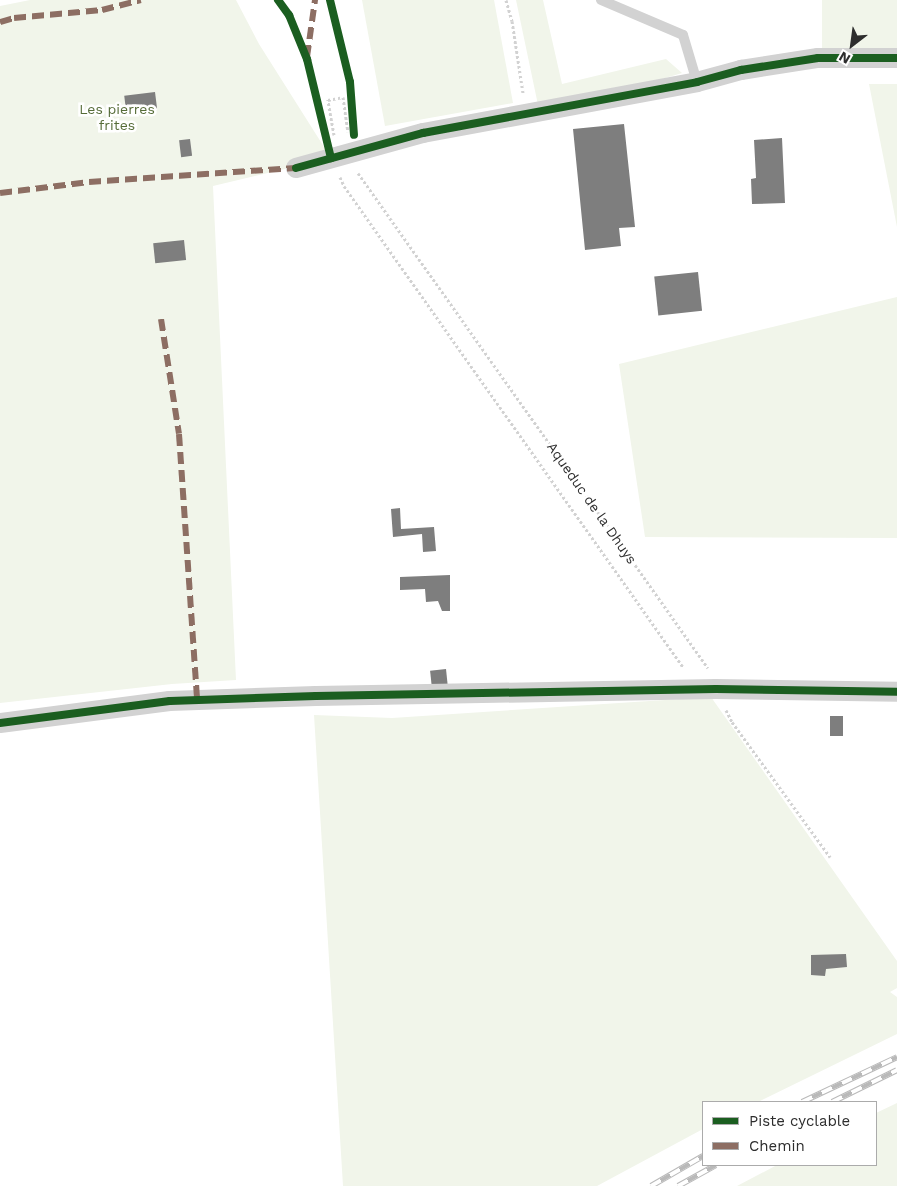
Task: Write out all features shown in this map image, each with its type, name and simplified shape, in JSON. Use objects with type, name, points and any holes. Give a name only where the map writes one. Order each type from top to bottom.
[{"type":"street","points":[[296,168],[332,158],[354,143],[423,133],[697,82],[741,70],[818,58],[897,58]]},
{"type":"street","points":[[0,723],[170,701],[316,696],[716,690],[897,692]]},
{"type":"lane","points":[[601,0],[682,35],[697,82]]},
{"type":"path","points":[[506,0],[512,21],[526,113]]},
{"type":"path","points":[[332,158],[344,186],[688,674]]},
{"type":"green space","name":"Les pierres frites","points":[[30,0],[236,0],[259,44],[331,158],[213,186],[236,680],[172,684],[0,703],[0,6]]},
{"type":"green space","points":[[362,0],[494,0],[513,103],[385,126]]},
{"type":"green space","points":[[516,0],[543,0],[562,84],[666,59],[682,73],[606,96],[538,105]]},
{"type":"green space","points":[[822,0],[897,0],[897,50],[822,50]]},
{"type":"green space","points":[[869,84],[897,84],[897,227]]},
{"type":"green space","points":[[897,297],[897,538],[645,537],[619,364]]},
{"type":"green space","points":[[711,697],[897,961],[897,988],[890,992],[897,997],[897,1034],[760,1101],[702,1101],[702,1130],[597,1186],[343,1186],[314,715],[392,718]]},
{"type":"green space","points":[[897,1103],[897,1186],[737,1186],[775,1166],[877,1166],[877,1113]]},
{"type":"building","points":[[155,92],[157,109],[126,113],[124,96]]},
{"type":"building","points":[[624,124],[635,227],[619,228],[621,246],[585,250],[573,129]]},
{"type":"building","points":[[782,138],[785,203],[752,204],[751,179],[756,178],[754,140]]},
{"type":"building","points":[[190,139],[192,156],[181,157],[179,140]]},
{"type":"building","points":[[184,240],[186,260],[155,263],[153,243]]},
{"type":"building","points":[[698,272],[702,311],[658,315],[654,277]]},
{"type":"building","points":[[400,508],[401,529],[434,527],[436,551],[423,552],[422,534],[393,537],[391,509]]},
{"type":"building","points":[[450,575],[450,611],[442,611],[438,601],[426,602],[425,589],[400,590],[400,577]]},
{"type":"building","points":[[446,669],[448,689],[432,691],[430,671]]},
{"type":"building","points":[[830,716],[843,716],[843,736],[830,736]]},
{"type":"building","points":[[846,954],[847,967],[826,969],[825,976],[811,975],[811,955]]},
{"type":"railway","points":[[804,1101],[897,1057]]},
{"type":"railway","points":[[834,1101],[897,1070]]},
{"type":"railway","points":[[651,1186],[702,1157]]},
{"type":"railway","points":[[678,1186],[714,1166]]},
{"type":"marked path","points":[[0,22],[14,18],[102,10],[141,0]]},
{"type":"marked path","points":[[307,57],[315,0]]},
{"type":"marked path","points":[[0,193],[89,182],[296,168]]},
{"type":"marked path","points":[[161,319],[179,434],[197,700]]},
{"type":"cycle path","points":[[278,0],[289,15],[307,59],[331,158]]},
{"type":"cycle path","points":[[330,0],[350,82],[354,135]]},
{"type":"cycle path","points":[[296,168],[423,133],[697,82],[741,70],[818,58],[897,58]]},
{"type":"cycle path","points":[[0,723],[170,701],[316,696],[716,689],[897,692]]}]
